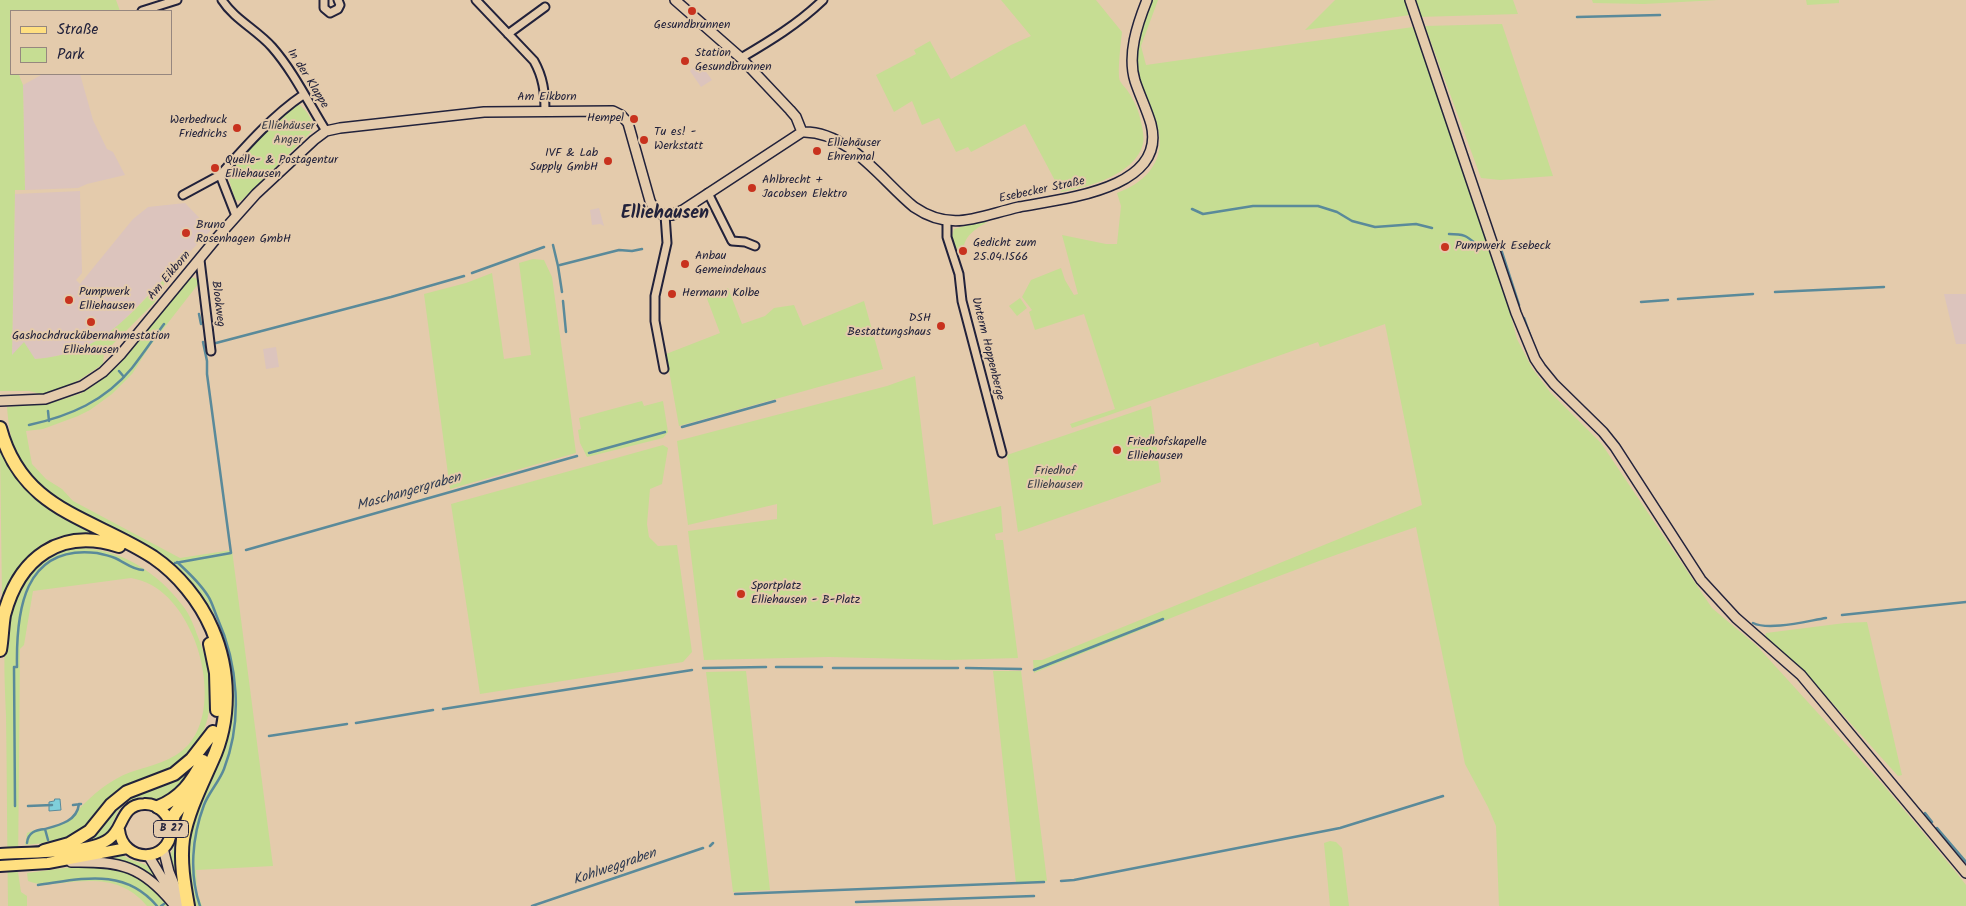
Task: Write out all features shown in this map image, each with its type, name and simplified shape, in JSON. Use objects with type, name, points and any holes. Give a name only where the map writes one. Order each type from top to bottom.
[{"type":"highway","points":[[0,428],[8,450],[18,469],[38,493],[69,514],[135,547],[164,566],[188,590],[208,618],[222,658],[226,692],[219,743],[188,817],[183,841],[182,869],[188,906]]},
{"type":"highway","points":[[0,650],[4,617],[13,589],[28,566],[41,554],[54,546],[79,540],[118,545],[158,568],[183,593],[198,616],[209,643],[216,673],[218,704],[213,732],[205,758],[181,795],[158,808]]},
{"type":"highway","points":[[46,857],[90,831],[111,805],[127,792],[162,780],[179,770],[192,759],[213,732]]},
{"type":"highway","points":[[170,826],[174,815],[205,776]]},
{"type":"main road","name":"B 27","points":[[0,854],[46,857],[107,841],[119,830],[123,816],[134,806],[149,804],[158,808],[166,815],[170,826],[170,835],[163,848],[156,853],[148,855],[136,854],[127,848],[46,857],[0,866]]},
{"type":"main road","points":[[119,830],[121,840],[127,848]]},
{"type":"street","points":[[145,10],[177,0]]},
{"type":"street","name":"In der Klappe","points":[[222,0],[242,21],[264,38],[279,55],[326,132]]},
{"type":"street","points":[[324,0],[324,8],[330,13],[338,10],[340,0]]},
{"type":"street","points":[[476,0],[530,56],[540,72],[545,93],[546,111]]},
{"type":"street","points":[[675,0],[740,58],[796,117],[802,132]]},
{"type":"street","points":[[740,58],[778,36],[806,16],[823,0]]},
{"type":"street","name":"Esebecker Straße","points":[[947,221],[984,217],[1018,208],[1083,196],[1123,180],[1141,166],[1151,148],[1152,129],[1135,80],[1132,55],[1137,30],[1147,0]]},
{"type":"street","points":[[1410,0],[1516,313],[1535,359],[1554,384],[1593,421],[1615,447],[1689,563],[1708,588],[1736,618],[1801,675],[1966,873]]},
{"type":"street","points":[[508,34],[545,7]]},
{"type":"street","points":[[183,195],[220,175],[292,102],[303,95]]},
{"type":"street","name":"Am Eikborn","points":[[0,401],[46,398],[82,386],[103,372],[121,354],[236,216],[279,171],[326,132],[340,128],[457,114],[613,111],[622,115],[627,121],[650,202],[657,212],[665,216]]},
{"type":"street","points":[[664,369],[655,321],[655,296],[667,243],[665,216],[683,210],[802,132],[822,135],[848,147],[914,207],[931,218],[947,221]]},
{"type":"street","points":[[220,175],[236,216]]},
{"type":"street","points":[[708,193],[732,241],[745,242],[755,246]]},
{"type":"street","name":"Unterm Hoppenberge","points":[[947,221],[947,237],[959,274],[962,301],[1002,453]]},
{"type":"street","name":"Blookweg","points":[[200,260],[211,351]]},
{"type":"street","points":[[163,848],[169,872],[184,906]]},
{"type":"street","points":[[148,855],[176,906]]},
{"type":"street","points":[[46,857],[102,862],[133,869],[160,887],[176,906]]},
{"type":"shaded area","points":[[699,62],[712,80],[701,87],[690,71]]},
{"type":"shaded area","points":[[41,75],[80,75],[93,120],[107,149],[113,152],[125,175],[78,188],[25,190],[23,85]]},
{"type":"shaded area","points":[[80,191],[82,273],[76,280],[80,284],[133,219],[148,207],[185,203],[211,230],[123,321],[100,340],[82,349],[49,358],[35,359],[12,355],[15,194]]},
{"type":"shaded area","points":[[599,208],[604,226],[600,224],[592,225],[590,210]]},
{"type":"shaded area","points":[[1944,294],[1966,294],[1966,344],[1956,344]]},
{"type":"shaded area","points":[[276,347],[279,367],[266,369],[263,349]]},
{"type":"green space","points":[[0,0],[116,0],[120,10],[10,10],[10,75],[19,75],[23,85],[25,190],[15,190],[12,355],[24,342],[35,359],[58,356],[78,350],[111,331],[170,273],[154,303],[104,353],[103,364],[79,380],[62,388],[41,394],[29,391],[0,391]]},
{"type":"green space","points":[[1001,0],[1096,0],[1122,32],[1119,77],[1139,114],[1143,141],[1138,155],[1131,164],[1097,183],[1061,192],[1025,124],[971,152],[968,147],[956,152],[939,118],[922,125],[912,101],[894,112],[876,75],[916,54],[914,50],[930,41],[951,79],[1011,45],[1031,36]]},
{"type":"green space","points":[[1151,0],[1158,0],[1141,46],[1146,65],[1413,27],[1500,274],[1517,339],[1532,368],[1550,392],[1601,443],[1712,608],[1757,646],[1885,787],[1955,871],[1966,885],[1966,906],[1499,906],[1496,826],[1465,764],[1416,527],[1272,579],[1034,673],[1033,660],[1042,660],[1422,505],[1385,324],[1320,347],[1318,342],[1072,428],[1070,424],[1115,409],[1084,314],[1035,330],[1029,312],[1032,310],[1022,297],[1031,280],[1061,268],[1065,280],[1074,295],[1078,294],[1062,235],[1106,244],[1117,244],[1121,206],[1117,193],[1142,179],[1157,159],[1160,146],[1159,133],[1156,120],[1140,80],[1136,59],[1140,33]]},
{"type":"green space","points":[[1335,0],[1405,0],[1410,15],[1305,30]]},
{"type":"green space","points":[[1413,0],[1513,0],[1518,14],[1419,17]]},
{"type":"green space","points":[[1592,0],[1718,0],[1644,4],[1593,3]]},
{"type":"green space","points":[[1806,0],[1839,0],[1839,3],[1807,5]]},
{"type":"green space","points":[[1502,24],[1553,176],[1500,180],[1481,178],[1425,26]]},
{"type":"green space","name":"Elliehäuser Anger","points":[[295,105],[300,105],[305,110],[311,119],[314,129],[241,201],[235,200],[229,179],[233,170],[248,151]]},
{"type":"green space","points":[[986,220],[987,222],[975,230],[965,241],[964,251],[956,252],[951,238],[954,229]]},
{"type":"green space","points":[[533,259],[544,260],[552,277],[576,453],[450,489],[424,294],[466,283],[492,273],[504,359],[531,355],[519,263]]},
{"type":"green space","points":[[191,277],[198,279],[199,283],[150,346],[132,374],[112,394],[78,416],[43,429],[26,431],[32,464],[46,479],[62,489],[73,501],[180,558],[232,550],[273,866],[196,870],[197,891],[202,906],[196,906],[189,878],[188,848],[190,834],[198,805],[221,759],[231,721],[233,701],[230,661],[219,623],[196,588],[165,558],[131,537],[73,509],[38,486],[25,472],[16,455],[7,407],[51,403],[82,393],[96,384],[119,365]]},
{"type":"green space","points":[[728,288],[742,324],[765,316],[774,308],[794,305],[803,326],[864,301],[883,369],[679,426],[666,354],[720,333],[706,296]]},
{"type":"green space","points":[[1020,298],[1027,308],[1017,316],[1009,306]]},
{"type":"green space","points":[[915,376],[933,525],[1001,506],[1003,532],[995,534],[996,540],[1003,540],[1018,658],[949,660],[829,657],[704,660],[688,531],[777,519],[777,504],[688,525],[677,441],[887,386]]},
{"type":"green space","points":[[642,401],[644,406],[663,401],[668,432],[663,438],[587,457],[580,443],[578,430],[581,429],[579,418]]},
{"type":"green space","name":"Friedhof Elliehausen","points":[[1151,406],[1161,482],[1018,532],[1007,455]]},
{"type":"green space","points":[[663,445],[668,448],[662,484],[650,489],[647,524],[649,537],[658,546],[677,545],[692,652],[683,662],[480,694],[451,504]]},
{"type":"green space","points":[[0,449],[12,472],[97,533],[65,535],[43,544],[34,550],[19,566],[2,596]]},
{"type":"green space","points":[[73,548],[89,548],[120,556],[148,572],[173,593],[188,613],[205,657],[210,698],[208,717],[202,735],[191,751],[177,765],[157,776],[68,839],[25,845],[27,833],[64,823],[112,781],[130,772],[169,759],[189,745],[197,731],[205,699],[202,664],[192,634],[175,606],[152,585],[131,578],[33,591],[24,645],[20,649],[18,872],[21,892],[27,896],[27,906],[8,906],[6,630],[12,606],[28,576],[51,557]]},
{"type":"green space","points":[[1867,622],[1902,775],[1898,776],[1817,686],[1765,637],[1766,633]]},
{"type":"green space","points":[[746,671],[770,890],[733,892],[706,672]]},
{"type":"green space","points":[[993,671],[1021,671],[1047,881],[1016,883]]},
{"type":"green space","points":[[203,753],[184,787],[163,800],[140,797],[127,802],[118,811],[107,835],[82,844],[123,801]]},
{"type":"green space","points":[[189,802],[180,892],[169,858],[178,837],[178,820]]},
{"type":"green space","points":[[1336,842],[1342,848],[1349,906],[1330,906],[1324,843]]},
{"type":"green space","points":[[120,854],[150,867],[159,881],[134,864],[105,856]]},
{"type":"green space","points":[[80,866],[106,867],[141,879],[160,895],[168,906],[147,906],[129,890],[108,882],[86,881],[37,884],[28,881],[27,873]]},
{"type":"water","points":[[60,799],[61,810],[49,811],[49,802]]},
{"type":"waterway","points":[[1577,17],[1660,15]]},
{"type":"waterway","points":[[1192,209],[1203,214],[1253,206],[1318,206],[1337,212],[1352,221],[1375,227],[1416,224],[1432,228]]},
{"type":"waterway","points":[[1449,234],[1464,236],[1481,248],[1487,247]]},
{"type":"waterway","points":[[1499,243],[1519,305]]},
{"type":"waterway","points":[[553,245],[558,266]]},
{"type":"waterway","points":[[472,273],[544,247]]},
{"type":"waterway","points":[[560,265],[619,250],[632,251],[642,249]]},
{"type":"waterway","points":[[558,266],[562,292]]},
{"type":"waterway","points":[[216,343],[464,276]]},
{"type":"waterway","points":[[1775,292],[1884,287]]},
{"type":"waterway","points":[[1678,299],[1753,294]]},
{"type":"waterway","points":[[1641,302],[1668,300]]},
{"type":"waterway","points":[[563,301],[566,332]]},
{"type":"waterway","points":[[199,314],[201,324]]},
{"type":"waterway","points":[[1524,318],[1531,338]]},
{"type":"waterway","points":[[29,425],[59,417],[86,406],[110,390],[132,368],[164,324]]},
{"type":"waterway","points":[[175,563],[231,553],[203,342]]},
{"type":"waterway","points":[[119,371],[124,377]]},
{"type":"waterway","name":"Maschangergraben","points":[[682,427],[775,401]]},
{"type":"waterway","points":[[48,411],[49,421]]},
{"type":"waterway","name":"Maschangergraben","points":[[589,453],[665,432]]},
{"type":"waterway","name":"Maschangergraben","points":[[246,550],[577,456]]},
{"type":"waterway","name":"Maschangergraben","points":[[15,806],[14,667],[17,667],[17,646],[22,604],[29,586],[39,571],[53,559],[72,553],[97,553],[115,558],[129,566],[143,570]]},
{"type":"waterway","points":[[177,562],[198,582],[211,601],[230,654],[236,692],[236,712],[230,750],[222,774],[204,805],[197,830],[193,868],[200,906]]},
{"type":"waterway","points":[[1842,615],[1966,602]]},
{"type":"waterway","points":[[1753,623],[1778,626],[1826,618]]},
{"type":"waterway","points":[[1034,670],[1163,619]]},
{"type":"waterway","points":[[703,668],[766,667]]},
{"type":"waterway","points":[[776,667],[822,667]]},
{"type":"waterway","points":[[833,668],[958,668]]},
{"type":"waterway","points":[[966,668],[1021,669]]},
{"type":"waterway","points":[[443,709],[692,670]]},
{"type":"waterway","points":[[356,723],[433,710]]},
{"type":"waterway","points":[[269,736],[347,724]]},
{"type":"waterway","points":[[1061,881],[1340,828],[1443,796]]},
{"type":"waterway","points":[[48,840],[45,829],[67,821],[75,815],[79,804]]},
{"type":"waterway","points":[[73,805],[81,804]]},
{"type":"waterway","points":[[28,806],[52,805]]},
{"type":"waterway","points":[[1925,813],[1932,822]]},
{"type":"waterway","points":[[1937,828],[1966,862]]},
{"type":"waterway","points":[[27,843],[29,836],[33,832],[45,829]]},
{"type":"waterway","name":"Kohlweggraben","points":[[710,846],[713,843]]},
{"type":"waterway","name":"Kohlweggraben","points":[[532,906],[703,848]]},
{"type":"waterway","points":[[38,885],[86,879],[116,881],[131,885],[157,906]]},
{"type":"waterway","points":[[735,894],[1044,882]]},
{"type":"waterway","points":[[856,902],[1034,896]]},
{"type":"place","name":"Gesundbrunnen","points":[[692,11]]},
{"type":"place","name":"Station Gesundbrunnen","points":[[685,61]]},
{"type":"place","name":"Hempel","points":[[634,119]]},
{"type":"place","name":"Werbedruck Friedrichs","points":[[237,128]]},
{"type":"place","name":"Tu es! - Werkstatt","points":[[644,140]]},
{"type":"place","name":"Elliehäuser Ehrenmal","points":[[817,151]]},
{"type":"place","name":"IVF & Lab Supply GmbH","points":[[608,161]]},
{"type":"place","name":"Quelle- & Postagentur Elliehausen","points":[[215,168]]},
{"type":"place","name":"Ahlbrecht + Jacobsen Elektro","points":[[752,188]]},
{"type":"place","name":"Bruno Rosenhagen GmbH","points":[[186,233]]},
{"type":"place","name":"Pumpwerk Esebeck","points":[[1445,247]]},
{"type":"place","name":"Gedicht zum 25.04.1566","points":[[963,251]]},
{"type":"place","name":"Anbau Gemeindehaus","points":[[685,264]]},
{"type":"place","name":"Hermann Kolbe","points":[[672,294]]},
{"type":"place","name":"Pumpwerk Elliehausen","points":[[69,300]]},
{"type":"place","name":"Gashochdruckübernahmestation Elliehausen","points":[[91,322]]},
{"type":"place","name":"DSH Bestattungshaus","points":[[941,326]]},
{"type":"place","name":"Friedhofskapelle Elliehausen","points":[[1117,450]]},
{"type":"place","name":"Sportplatz Elliehausen - B-Platz","points":[[741,594]]},
{"type":"district","name":"Elliehausen","points":[[665,215]]}]
